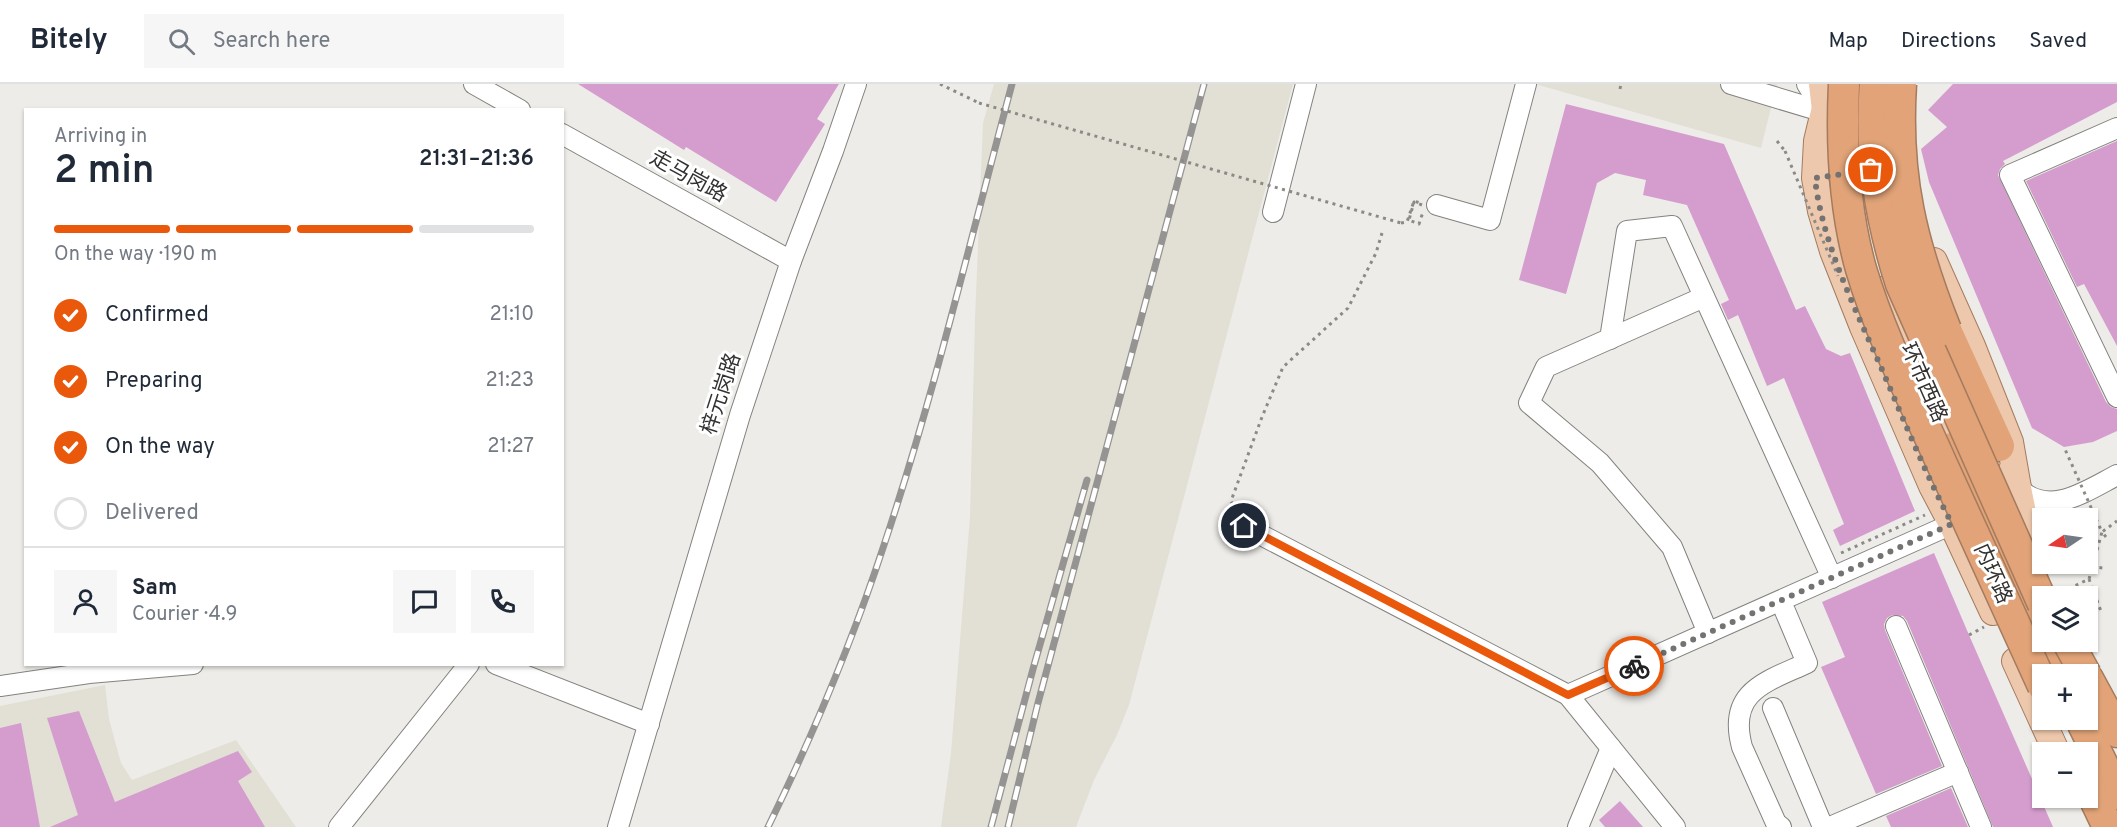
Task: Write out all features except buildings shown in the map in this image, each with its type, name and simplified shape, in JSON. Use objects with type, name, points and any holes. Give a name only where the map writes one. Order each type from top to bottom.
[{"type":"highway","name":"内环路","points":[[1844,84],[1845,184],[1854,240],[1870,294],[1910,395],[2033,664]]},
{"type":"highway","name":"内环路","points":[[1886,87],[1873,132],[1875,174],[1889,246],[1906,294],[2043,586]]},
{"type":"highway","points":[[1886,87],[1901,160],[1908,217],[1929,287],[1999,446]]},
{"type":"highway","points":[[1952,448],[2032,594]]},
{"type":"highway","points":[[2066,652],[2076,664]]},
{"type":"highway","points":[[2098,697],[2117,732]]},
{"type":"highway","points":[[2098,724],[2117,762]]},
{"type":"highway","points":[[2086,730],[2117,794]]},
{"type":"highway","points":[[2098,806],[2108,827]]},
{"type":"main road","name":"环市西路","points":[[1822,84],[1824,112],[1836,175],[1852,218],[2045,664]]},
{"type":"main road","points":[[1856,84],[1854,142],[1836,175],[1821,211],[1844,280],[1932,486],[1952,524],[2053,742]]},
{"type":"main road","name":"环市西路","points":[[1886,87],[1884,136],[1886,168],[1899,231],[1916,287],[2028,555]]},
{"type":"main road","points":[[1884,136],[1896,176],[1972,346],[2010,442],[2028,555]]},
{"type":"main road","points":[[1836,175],[1886,168]]},
{"type":"main road","points":[[1999,446],[2018,488]]},
{"type":"main road","points":[[2070,652],[2105,682],[2117,702]]},
{"type":"main road","points":[[2098,706],[2117,747]]},
{"type":"main road","points":[[2098,776],[2117,815]]},
{"type":"main road","points":[[2082,808],[2091,827]]},
{"type":"street","points":[[474,84],[516,108]]},
{"type":"street","name":"梓元岗路","points":[[618,827],[740,415],[791,261],[856,84]]},
{"type":"street","points":[[1273,212],[1305,84]]},
{"type":"street","points":[[1431,205],[1490,220],[1526,84]]},
{"type":"street","points":[[1731,84],[1824,112]]},
{"type":"street","points":[[1807,84],[1824,112]]},
{"type":"street","points":[[2117,128],[2010,176],[2117,398]]},
{"type":"street","name":"走马岗路","points":[[564,135],[791,261]]},
{"type":"street","points":[[1610,339],[1627,231],[1672,226],[1832,578]]},
{"type":"street","points":[[1704,297],[1546,367],[1529,403],[1600,463],[1672,547],[1708,633]]},
{"type":"street","points":[[2018,488],[2026,496],[2040,501],[2060,501],[2082,493],[2117,475]]},
{"type":"street","points":[[1568,695],[1952,524]]},
{"type":"street","points":[[1244,526],[1568,695],[1675,827]]},
{"type":"street","points":[[1781,827],[1776,823],[1738,735],[1739,711],[1744,701],[1757,687],[1808,663],[1785,611]]},
{"type":"street","points":[[1896,626],[1981,827]]},
{"type":"street","points":[[0,686],[172,666]]},
{"type":"street","points":[[339,827],[467,666]]},
{"type":"street","points":[[501,666],[649,724]]},
{"type":"street","points":[[1773,708],[1823,827]]},
{"type":"street","points":[[1578,827],[1611,748]]},
{"type":"street","points":[[1830,827],[1958,772]]},
{"type":"path","points":[[940,84],[979,103],[1401,223],[1407,222],[1414,201],[1431,205]]},
{"type":"path","points":[[1777,141],[1785,151]]},
{"type":"path","points":[[1414,202],[1431,205],[1419,224],[1408,220],[1414,202]]},
{"type":"path","points":[[1244,526],[1231,501],[1283,367],[1348,308],[1376,253],[1382,233]]},
{"type":"path","points":[[2064,447],[2106,537]]},
{"type":"path","points":[[1849,549],[1928,514]]},
{"type":"path","points":[[2102,614],[2089,579],[2102,532],[2117,521]]},
{"type":"path","points":[[2098,567],[2103,568]]},
{"type":"path","points":[[2074,586],[2089,579]]},
{"type":"path","points":[[1969,635],[1989,625]]},
{"type":"shaded area","points":[[994,84],[1293,84],[1129,705],[1117,735],[1094,780],[1076,827],[941,827],[951,753],[970,516],[983,123]]},
{"type":"shaded area","points":[[1535,84],[1777,84],[1761,148]]},
{"type":"shaded area","points":[[105,685],[109,719],[121,763],[132,780],[236,740],[296,827],[0,827],[0,706]]},
{"type":"railway","points":[[768,827],[831,687],[860,615],[885,542],[936,372],[1012,84]]},
{"type":"railway","points":[[1008,827],[1038,703],[1204,84]]},
{"type":"railway","points":[[991,827],[1087,480]]},
{"type":"way so far","points":[[1634,666],[1952,524],[1932,486],[1863,327],[1833,251],[1816,191],[1815,178],[1871,170]]},
{"type":"route","points":[[1244,526],[1568,695],[1634,666]]}]
